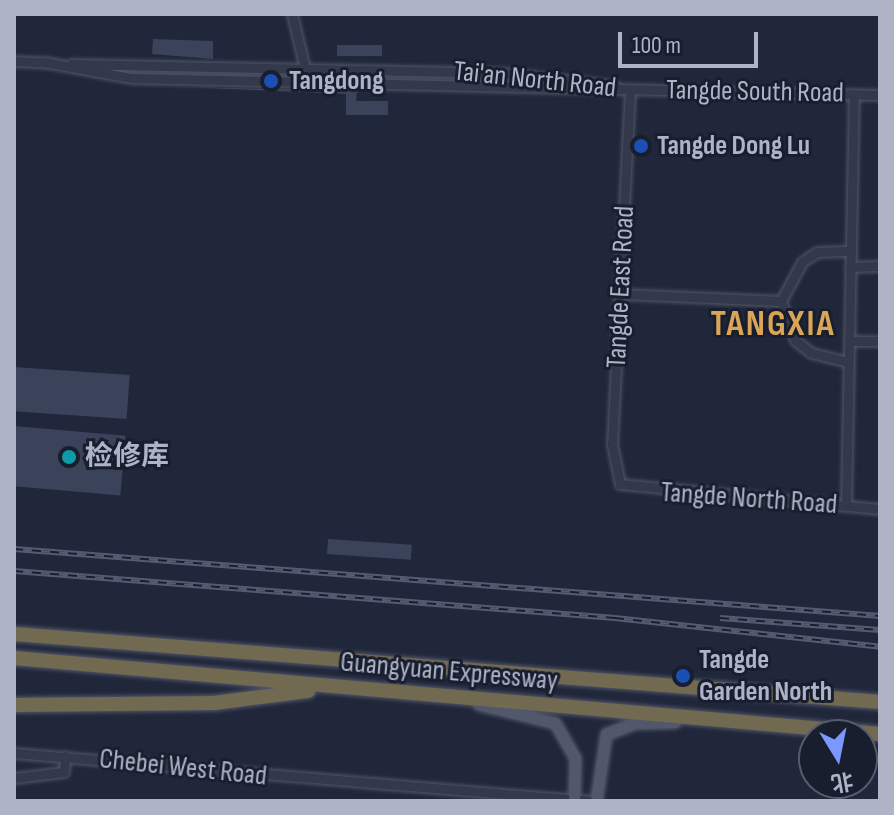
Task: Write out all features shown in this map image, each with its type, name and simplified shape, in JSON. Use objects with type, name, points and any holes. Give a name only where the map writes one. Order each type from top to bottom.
[{"type":"highway","name":"Guangyuan Expressway","points":[[17,632],[880,702]]},
{"type":"highway","name":"Guangyuan Expressway","points":[[14,658],[701,721],[880,734]]},
{"type":"highway","points":[[14,705],[214,703],[332,688]]},
{"type":"main road","points":[[458,699],[555,723],[575,758],[574,800]]},
{"type":"main road","points":[[594,801],[602,745],[611,731],[701,721]]},
{"type":"street","points":[[292,14],[308,81]]},
{"type":"street","name":"Tai'an North Road","points":[[14,61],[503,73],[630,90]]},
{"type":"street","name":"Tai'an North Road","points":[[44,62],[131,78],[630,90]]},
{"type":"street","name":"Tangde South Road","points":[[630,90],[880,95]]},
{"type":"street","name":"Tangde East Road","points":[[620,484],[612,444],[630,90]]},
{"type":"street","points":[[846,506],[854,94]]},
{"type":"street","points":[[848,362],[811,353],[795,340],[781,301],[802,262],[817,252],[851,251]]},
{"type":"street","points":[[850,267],[880,266]]},
{"type":"street","points":[[622,294],[781,301]]},
{"type":"street","points":[[849,341],[880,341]]},
{"type":"street","name":"Tangde North Road","points":[[620,484],[880,509]]},
{"type":"street","name":"Chebei West Road","points":[[14,753],[594,801]]},
{"type":"street","points":[[14,778],[64,772],[65,756]]},
{"type":"building","points":[[153,39],[213,41],[213,59],[152,54]]},
{"type":"building","points":[[337,45],[382,45],[382,56],[337,56]]},
{"type":"building","points":[[184,87],[357,91],[356,101],[388,101],[388,115],[346,115],[346,94]]},
{"type":"building","name":"检修库","points":[[14,367],[130,375],[127,419],[14,411]]},
{"type":"building","name":"检修库","points":[[14,426],[126,436],[120,496],[14,486]]},
{"type":"building","points":[[328,539],[412,545],[411,560],[327,554]]},
{"type":"railway","points":[[14,549],[880,616]]},
{"type":"railway","points":[[14,571],[615,618],[880,647]]},
{"type":"railway","points":[[720,618],[880,630]]},
{"type":"place","name":"Tangdong","points":[[271,81]]},
{"type":"place","name":"Tangde Dong Lu","points":[[641,146]]},
{"type":"place","name":"检修库","points":[[69,457]]},
{"type":"place","name":"Tangde Garden North","points":[[683,676]]},
{"type":"district","name":"TANGXIA","points":[[773,325]]}]
